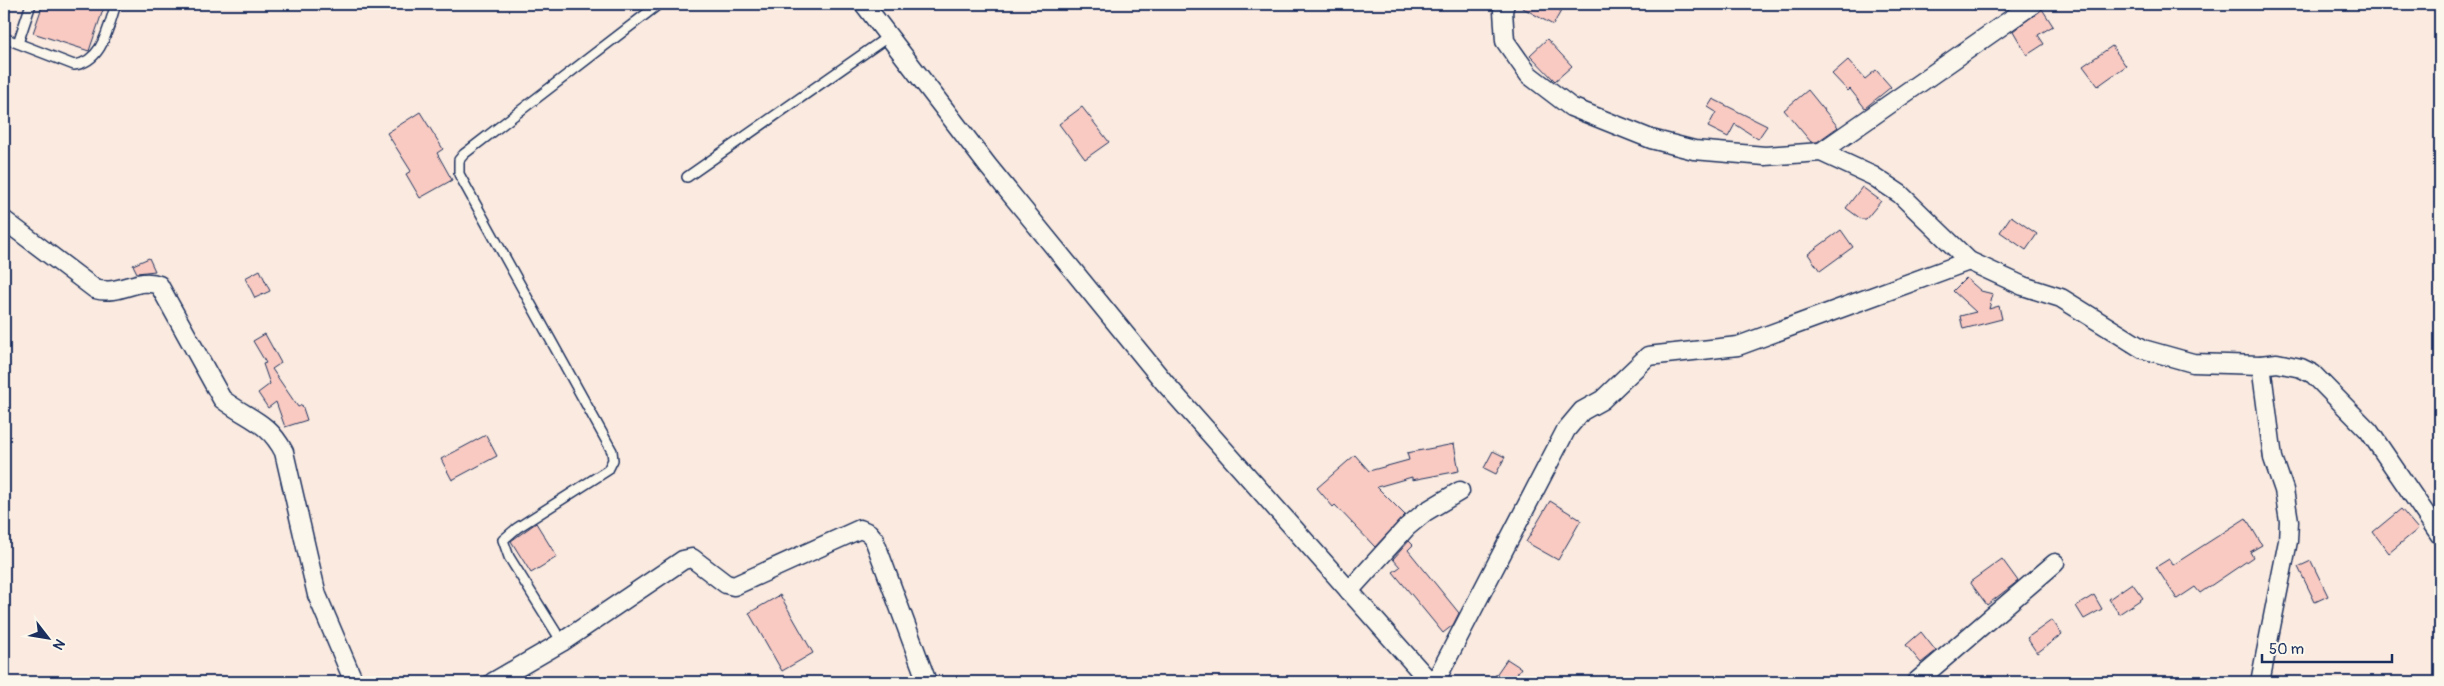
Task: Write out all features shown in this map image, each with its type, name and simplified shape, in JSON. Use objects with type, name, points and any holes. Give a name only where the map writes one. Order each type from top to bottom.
[{"type":"street","points":[[864,4],[988,166],[1164,382],[1430,682]]},
{"type":"street","points":[[1506,4],[1503,11],[1505,41],[1529,75],[1571,107],[1651,139],[1694,150],[1765,156],[1821,152],[1873,176],[1900,194],[1970,261],[2022,286],[2060,298],[2143,349],[2193,364],[2261,365],[2278,363],[2301,368],[2313,374],[2369,431],[2440,535]]},
{"type":"street","points":[[1821,152],[2033,4]]},
{"type":"street","points":[[4,220],[95,289],[106,292],[116,291],[150,281],[160,286],[222,400],[266,426],[277,438],[284,452],[317,594],[354,682]]},
{"type":"street","points":[[1435,682],[1566,430],[1582,411],[1602,400],[1648,356],[1738,346],[1970,261]]},
{"type":"street","points":[[2260,682],[2288,541],[2289,521],[2284,490],[2272,458],[2261,365]]},
{"type":"street","points":[[1349,591],[1407,527],[1425,512],[1460,491]]},
{"type":"street","points":[[493,682],[562,642],[682,560],[692,558],[726,584],[734,586],[860,529],[869,533],[874,540],[927,682]]},
{"type":"street","points":[[1916,682],[2055,563]]},
{"type":"lane","points":[[18,44],[31,4]]},
{"type":"lane","points":[[4,38],[74,65],[85,64],[95,56],[102,45],[116,4]]},
{"type":"lane","points":[[562,642],[509,557],[503,540],[516,528],[608,470],[613,460],[612,451],[459,174],[459,160],[464,154],[659,4]]},
{"type":"lane","points":[[687,177],[889,36]]},
{"type":"building","points":[[43,4],[105,4],[89,51],[33,33]]},
{"type":"building","points":[[1516,4],[1565,4],[1553,25]]},
{"type":"building","points":[[2042,9],[2053,26],[2038,35],[2044,44],[2027,55],[2013,31]]},
{"type":"building","points":[[1547,39],[1572,66],[1555,81],[1530,55]]},
{"type":"building","points":[[2112,46],[2126,66],[2098,86],[2083,66]]},
{"type":"building","points":[[1848,60],[1865,79],[1876,70],[1891,87],[1865,108],[1850,89],[1848,91],[1832,74]]},
{"type":"building","points":[[1808,90],[1838,127],[1817,142],[1811,142],[1784,110]]},
{"type":"building","points":[[1713,99],[1767,126],[1758,139],[1735,124],[1728,137],[1708,127],[1716,112],[1708,107]]},
{"type":"building","points":[[1082,107],[1109,142],[1085,159],[1059,124]]},
{"type":"building","points":[[420,112],[443,149],[437,153],[452,180],[420,198],[406,174],[411,171],[387,133]]},
{"type":"building","points":[[1862,187],[1881,201],[1866,219],[1861,219],[1846,208]]},
{"type":"building","points":[[2011,216],[2037,234],[2026,250],[2000,232]]},
{"type":"building","points":[[1841,230],[1853,247],[1820,271],[1808,254]]},
{"type":"building","points":[[149,258],[155,271],[137,273],[133,265]]},
{"type":"building","points":[[260,270],[270,291],[255,298],[245,278]]},
{"type":"building","points":[[1966,278],[1981,291],[1993,294],[1989,309],[1999,306],[2002,319],[1963,329],[1960,316],[1976,312],[1953,291]]},
{"type":"building","points":[[265,334],[281,363],[272,369],[298,407],[302,405],[307,420],[285,427],[276,402],[268,408],[258,393],[270,384],[263,364],[266,363],[253,341]]},
{"type":"building","points":[[486,435],[497,456],[452,480],[441,459]]},
{"type":"building","points":[[1454,444],[1459,471],[1412,480],[1412,477],[1377,487],[1405,515],[1375,547],[1335,505],[1333,507],[1317,488],[1355,455],[1369,471],[1409,460],[1407,453]]},
{"type":"building","points":[[1493,451],[1505,457],[1496,474],[1484,468]]},
{"type":"building","points":[[1550,501],[1581,520],[1558,560],[1526,542]]},
{"type":"building","points":[[2401,509],[2418,529],[2389,553],[2373,532]]},
{"type":"building","points":[[2246,518],[2262,545],[2250,552],[2253,557],[2200,593],[2195,587],[2177,599],[2156,567],[2169,559],[2173,565]]},
{"type":"building","points":[[536,523],[557,557],[531,573],[511,541]]},
{"type":"building","points":[[1409,541],[1413,545],[1408,550],[1459,613],[1453,625],[1443,633],[1393,572],[1400,567],[1393,559]]},
{"type":"building","points":[[2002,559],[2018,581],[1987,605],[1970,582]]},
{"type":"building","points":[[2311,561],[2328,596],[2315,602],[2298,567]]},
{"type":"building","points":[[2132,583],[2143,598],[2119,614],[2109,599]]},
{"type":"building","points":[[780,595],[813,653],[782,671],[749,613]]},
{"type":"building","points":[[2094,595],[2102,609],[2084,619],[2076,606]]},
{"type":"building","points":[[2052,620],[2062,634],[2037,653],[2027,638]]},
{"type":"building","points":[[1921,632],[1936,651],[1921,663],[1906,645]]},
{"type":"building","points":[[1507,659],[1521,668],[1511,682],[1491,682]]}]
